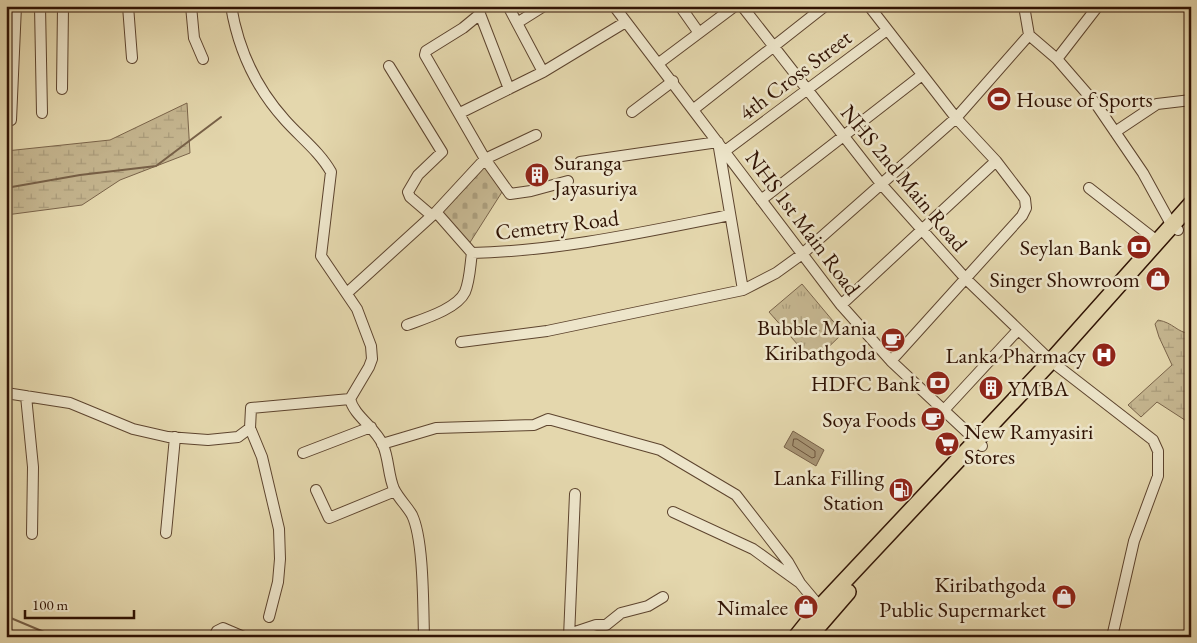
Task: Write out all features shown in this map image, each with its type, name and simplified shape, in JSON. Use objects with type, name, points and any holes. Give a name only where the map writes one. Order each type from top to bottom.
[{"type":"highway","points":[[796,637],[820,607],[1055,363],[1175,227],[1191,204]]},
{"type":"highway","points":[[1055,363],[1157,241],[1191,216]]},
{"type":"highway","points":[[809,637],[979,444]]},
{"type":"street","points":[[11,120],[16,6]]},
{"type":"street","points":[[40,6],[42,113]]},
{"type":"street","points":[[62,89],[63,6]]},
{"type":"street","points":[[128,6],[132,58]]},
{"type":"street","points":[[191,6],[194,38],[203,59]]},
{"type":"street","points":[[231,6],[243,55],[251,71],[283,117],[326,162],[331,172],[321,256],[357,309],[372,346],[372,358],[350,399],[352,408],[371,427],[382,444],[395,491],[411,514],[414,523],[420,552],[424,637]]},
{"type":"street","points":[[508,6],[543,72]]},
{"type":"street","points":[[517,24],[544,6]]},
{"type":"street","name":"NHS 1st Main Road","points":[[614,6],[624,22],[659,63],[801,255],[841,305],[891,361],[979,444]]},
{"type":"street","points":[[680,6],[699,33]]},
{"type":"street","points":[[659,63],[735,6]]},
{"type":"street","name":"NHS 2nd Main Road","points":[[742,6],[882,185],[966,279],[1055,363],[1153,440],[1158,451],[1158,476],[1134,541],[1112,637]]},
{"type":"street","points":[[694,109],[825,6]]},
{"type":"street","points":[[869,6],[956,118],[996,161],[1025,199],[1026,208],[1022,216],[891,361]]},
{"type":"street","points":[[1024,6],[1029,35],[1057,58],[1096,104],[1143,173],[1175,227]]},
{"type":"street","points":[[1057,58],[1098,6]]},
{"type":"street","points":[[485,159],[425,55],[426,51],[464,28],[479,10],[509,88]]},
{"type":"street","points":[[460,113],[543,72],[624,22]]},
{"type":"street","name":"4th Cross Street","points":[[725,151],[887,30]]},
{"type":"street","points":[[461,342],[548,331],[743,290],[776,273],[801,255],[956,118],[1029,35]]},
{"type":"street","name":"Cemetry Road","points":[[389,66],[442,152],[418,175],[408,192],[410,197],[433,213],[472,253],[520,252],[612,239],[730,215]]},
{"type":"street","points":[[761,200],[922,75]]},
{"type":"street","points":[[632,112],[672,82]]},
{"type":"street","points":[[1115,132],[1157,104],[1191,100]]},
{"type":"street","points":[[347,293],[433,213],[485,159],[536,135]]},
{"type":"street","points":[[580,162],[718,142],[743,290]]},
{"type":"street","name":"Cemetry Road","points":[[485,159],[510,194],[531,191],[568,181]]},
{"type":"street","points":[[841,305],[921,228],[996,161]]},
{"type":"street","points":[[1089,188],[1157,241]]},
{"type":"street","points":[[407,326],[446,309],[464,295],[472,253]]},
{"type":"street","points":[[944,410],[1018,330]]},
{"type":"street","points":[[6,393],[70,403],[132,429],[174,437],[208,440],[238,438],[250,428]]},
{"type":"street","points":[[26,396],[33,467],[32,534]]},
{"type":"street","points":[[269,617],[278,582],[280,559],[279,529],[262,457],[250,428],[251,408],[350,399]]},
{"type":"street","points":[[382,444],[436,428],[534,425],[548,419],[660,450],[736,495],[788,562],[800,583],[820,607]]},
{"type":"street","points":[[303,453],[371,427]]},
{"type":"street","points":[[166,533],[174,437]]},
{"type":"street","points":[[316,490],[329,518],[395,491]]},
{"type":"street","points":[[574,494],[569,636],[596,625],[606,625],[621,613],[648,606],[663,597]]},
{"type":"street","points":[[673,512],[753,549],[800,583]]},
{"type":"street","points":[[214,637],[216,631],[223,628],[244,637]]},
{"type":"green space","points":[[187,103],[190,153],[120,180],[82,205],[6,215],[6,151],[110,140]]},
{"type":"green space","points":[[484,165],[502,192],[469,244],[440,213]]},
{"type":"green space","points":[[802,284],[843,333],[813,362],[769,312]]},
{"type":"green space","points":[[1158,320],[1191,334],[1191,424],[1157,402],[1141,417],[1128,405],[1172,365],[1159,337],[1155,324]]},
{"type":"water","points":[[793,431],[824,450],[816,466],[784,447]]},
{"type":"waterway","points":[[6,188],[80,175],[156,166],[221,117]]},
{"type":"waterway","points":[[6,616],[56,637]]},
{"type":"place","name":"House of Sports","points":[[999,99]]},
{"type":"place","name":"Suranga Jayasuriya","points":[[537,175]]},
{"type":"place","name":"Seylan Bank","points":[[1139,247]]},
{"type":"place","name":"Singer Showroom","points":[[1158,279]]},
{"type":"place","name":"Bubble Mania Kiribathgoda","points":[[893,340]]},
{"type":"place","name":"Lanka Pharmacy","points":[[1104,355]]},
{"type":"place","name":"HDFC Bank","points":[[938,383]]},
{"type":"place","name":"YMBA","points":[[991,388]]},
{"type":"place","name":"Soya Foods","points":[[933,419]]},
{"type":"place","name":"New Ramyasiri Stores","points":[[947,444]]},
{"type":"place","name":"Lanka Filling Station","points":[[901,490]]},
{"type":"place","name":"Kiribathgoda Public Supermarket","points":[[1064,597]]},
{"type":"place","name":"Nimalee","points":[[806,607]]}]
